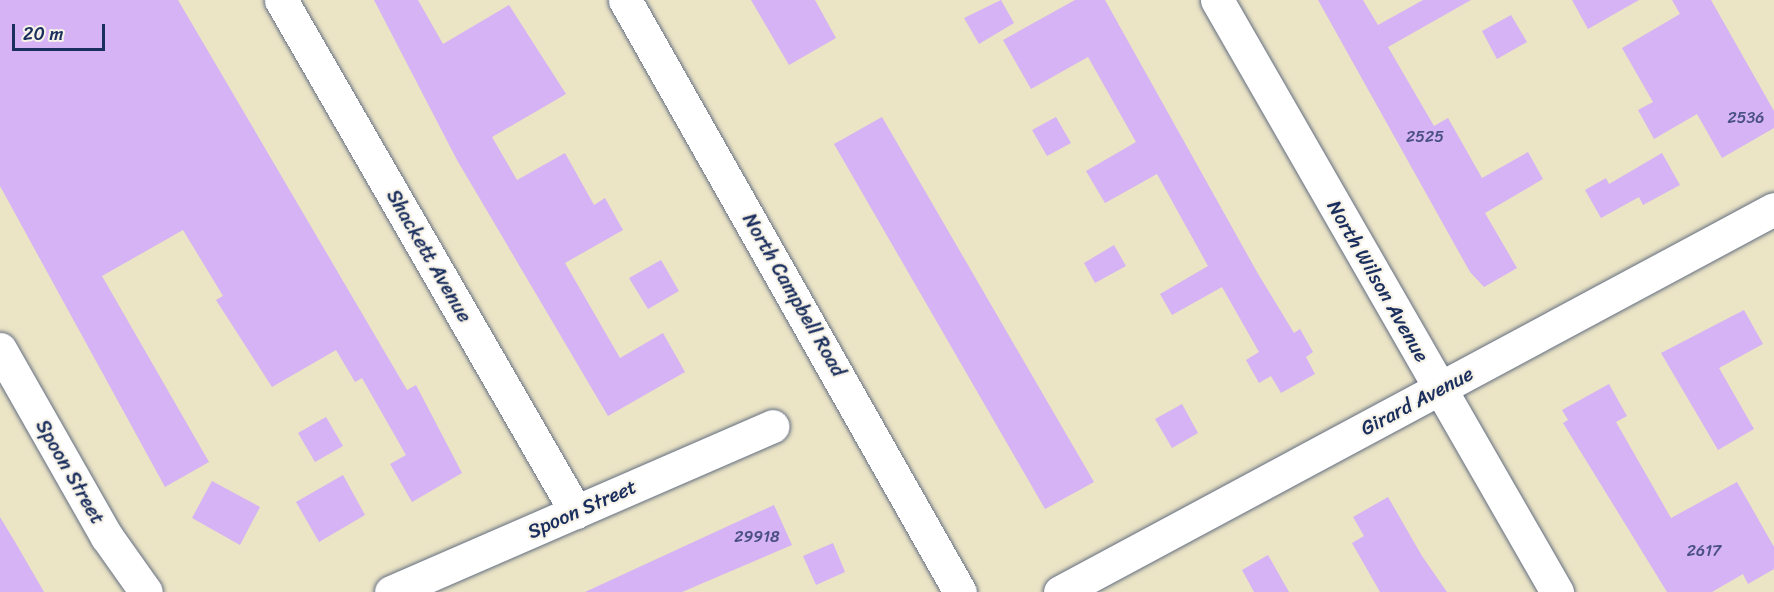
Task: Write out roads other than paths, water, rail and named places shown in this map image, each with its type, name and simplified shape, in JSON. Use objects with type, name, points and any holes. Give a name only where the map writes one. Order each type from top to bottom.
[{"type":"street","name":"Shackett Avenue","points":[[281,0],[576,512]]},
{"type":"street","name":"North Campbell Road","points":[[625,0],[960,592]]},
{"type":"street","name":"North Wilson Avenue","points":[[1216,0],[1557,592]]},
{"type":"street","name":"Girard Avenue","points":[[1060,592],[1774,209]]},
{"type":"street","name":"Spoon Street","points":[[0,349],[107,537],[146,592]]},
{"type":"street","name":"Spoon Street","points":[[391,592],[772,426]]}]
